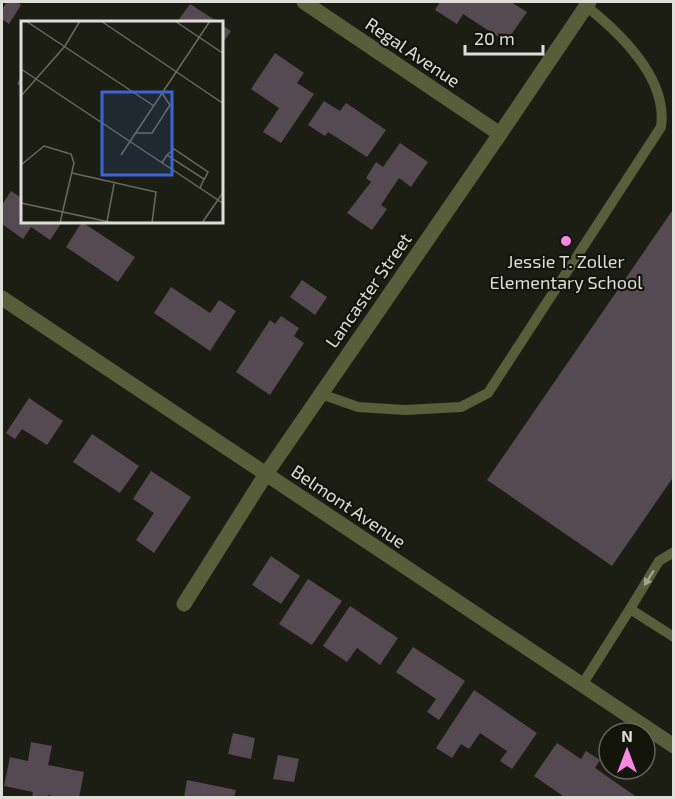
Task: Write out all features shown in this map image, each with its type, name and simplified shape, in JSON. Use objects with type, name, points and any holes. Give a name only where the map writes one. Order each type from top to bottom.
[{"type":"street","name":"Regal Avenue","points":[[304,2],[500,134]]},
{"type":"street","name":"Lancaster Street","points":[[184,604],[266,474],[587,4]]},
{"type":"street","name":"Belmont Avenue","points":[[2,298],[674,746]]},
{"type":"lane","points":[[321,394],[358,407],[405,410],[461,407],[488,393],[661,127],[663,116],[659,96],[641,60],[587,4]]},
{"type":"lane","points":[[582,685],[659,561],[674,552]]},
{"type":"lane","points":[[630,609],[674,637]]},
{"type":"building","points":[[7,2],[17,2],[21,5],[9,24],[2,19],[2,9]]},
{"type":"building","points":[[440,2],[511,2],[527,12],[506,42],[463,14],[457,24],[435,10]]},
{"type":"building","points":[[190,4],[216,21],[178,21]]},
{"type":"building","points":[[224,26],[231,31],[224,41]]},
{"type":"building","points":[[275,53],[304,73],[297,83],[314,94],[281,143],[263,132],[279,108],[251,89]]},
{"type":"building","points":[[324,101],[340,111],[346,103],[386,130],[367,157],[328,132],[325,136],[308,125]]},
{"type":"building","points":[[400,143],[428,162],[411,187],[399,178],[381,205],[387,209],[372,230],[347,213],[371,182],[366,178],[376,162],[383,167]]},
{"type":"building","points":[[11,191],[20,197],[21,195],[21,224],[61,224],[50,240],[31,227],[23,239],[2,224],[2,205]]},
{"type":"building","name":"Jessie T. Zoller Elementary School","points":[[674,208],[674,476],[612,566],[487,480]]},
{"type":"building","points":[[81,224],[85,224],[135,257],[118,282],[66,247]]},
{"type":"building","points":[[302,280],[327,297],[315,315],[290,297]]},
{"type":"building","points":[[171,287],[210,313],[219,300],[236,311],[210,351],[154,313]]},
{"type":"building","points":[[281,316],[299,328],[294,336],[304,343],[270,395],[236,372],[270,320],[275,324]]},
{"type":"building","points":[[29,398],[63,421],[47,445],[22,429],[15,439],[6,433]]},
{"type":"building","points":[[92,434],[139,466],[120,493],[73,462]]},
{"type":"building","points":[[151,471],[191,497],[154,553],[136,540],[154,513],[133,499]]},
{"type":"building","points":[[271,556],[300,576],[281,604],[252,585]]},
{"type":"building","points":[[308,579],[342,601],[312,645],[279,624]]},
{"type":"building","points":[[350,606],[398,638],[380,665],[357,648],[347,662],[323,646]]},
{"type":"building","points":[[413,647],[465,681],[439,720],[427,712],[436,699],[396,672]]},
{"type":"building","points":[[474,690],[537,733],[512,769],[500,761],[507,751],[480,733],[469,749],[461,744],[452,758],[436,748]]},
{"type":"building","points":[[233,733],[255,738],[251,759],[228,754]]},
{"type":"building","points":[[31,742],[52,746],[48,765],[84,772],[79,798],[48,795],[47,798],[32,798],[33,792],[4,786],[10,757],[28,761]]},
{"type":"building","points":[[557,743],[581,759],[586,751],[597,758],[595,768],[597,781],[614,781],[638,798],[566,798],[534,776]]},
{"type":"building","points":[[278,755],[299,759],[294,782],[273,779]]},
{"type":"building","points":[[187,780],[236,790],[234,798],[184,798]]},
{"type":"place","name":"Jessie T. Zoller Elementary School","points":[[566,241]]}]
